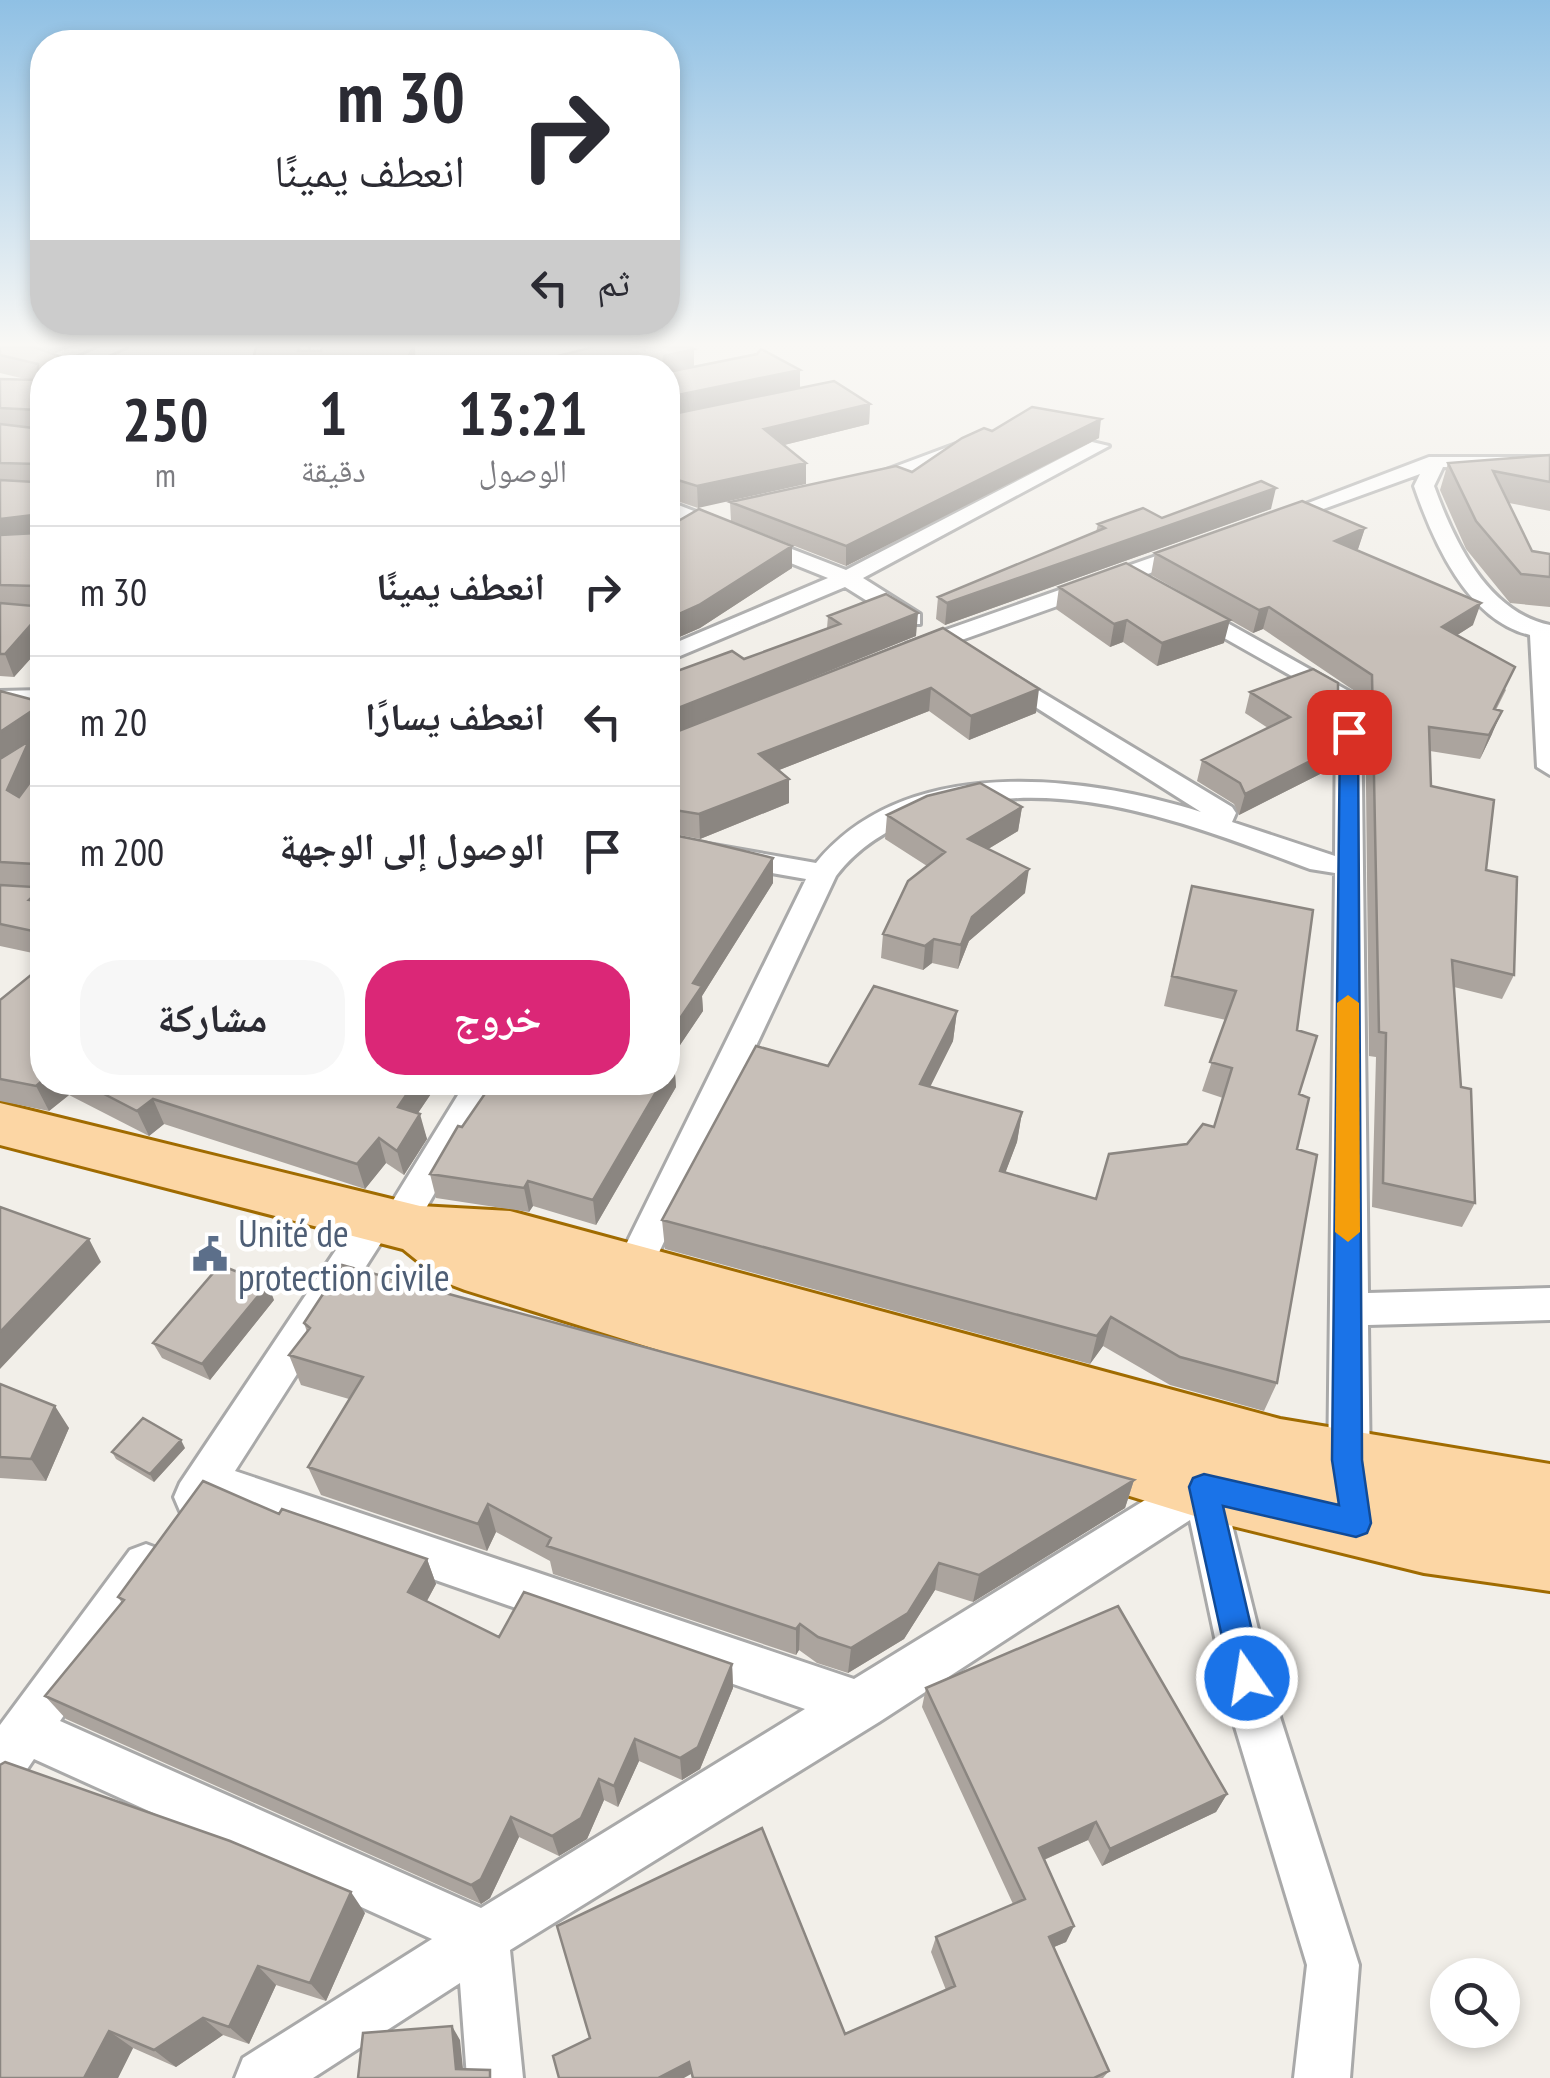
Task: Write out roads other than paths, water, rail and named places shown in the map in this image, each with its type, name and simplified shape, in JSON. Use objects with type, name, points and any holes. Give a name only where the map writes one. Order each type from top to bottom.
[{"type":"main road","points":[[0,1124],[399,1224],[510,1235],[1280,1448],[1550,1496]]},
{"type":"main road","points":[[399,1224],[465,1265],[1204,1487],[1424,1540],[1550,1558]]},
{"type":"street","points":[[840,487],[895,475],[968,444]]},
{"type":"street","points":[[680,646],[848,578],[1099,446]]},
{"type":"street","points":[[1254,528],[1436,461],[1550,463]]},
{"type":"street","points":[[1436,461],[1424,486],[1438,528],[1489,605],[1546,632],[1550,767]]},
{"type":"street","points":[[690,524],[731,511]]},
{"type":"street","points":[[680,517],[690,524],[848,578],[1222,813],[1217,826]]},
{"type":"street","points":[[887,660],[1218,541]]},
{"type":"street","points":[[1126,574],[1349,698],[1347,1460],[1356,1523]]},
{"type":"street","points":[[0,698],[30,697]]},
{"type":"street","points":[[0,778],[30,755]]},
{"type":"street","points":[[633,1269],[823,873],[848,840],[927,802],[1010,786],[1128,800],[1217,826],[1320,863],[1348,866]]},
{"type":"street","points":[[680,848],[823,873]]},
{"type":"street","points":[[474,1095],[399,1224],[12,1749],[482,1935]]},
{"type":"street","points":[[1347,1310],[1550,1304]]},
{"type":"street","points":[[207,1481],[862,1705]]},
{"type":"street","points":[[263,2078],[482,1935],[862,1705],[1204,1487],[1256,1717],[1333,1965],[1322,2078]]},
{"type":"street","points":[[482,1935],[494,2078]]},
{"type":"place","name":"Unité de protection civile","points":[[210,1254]]}]
